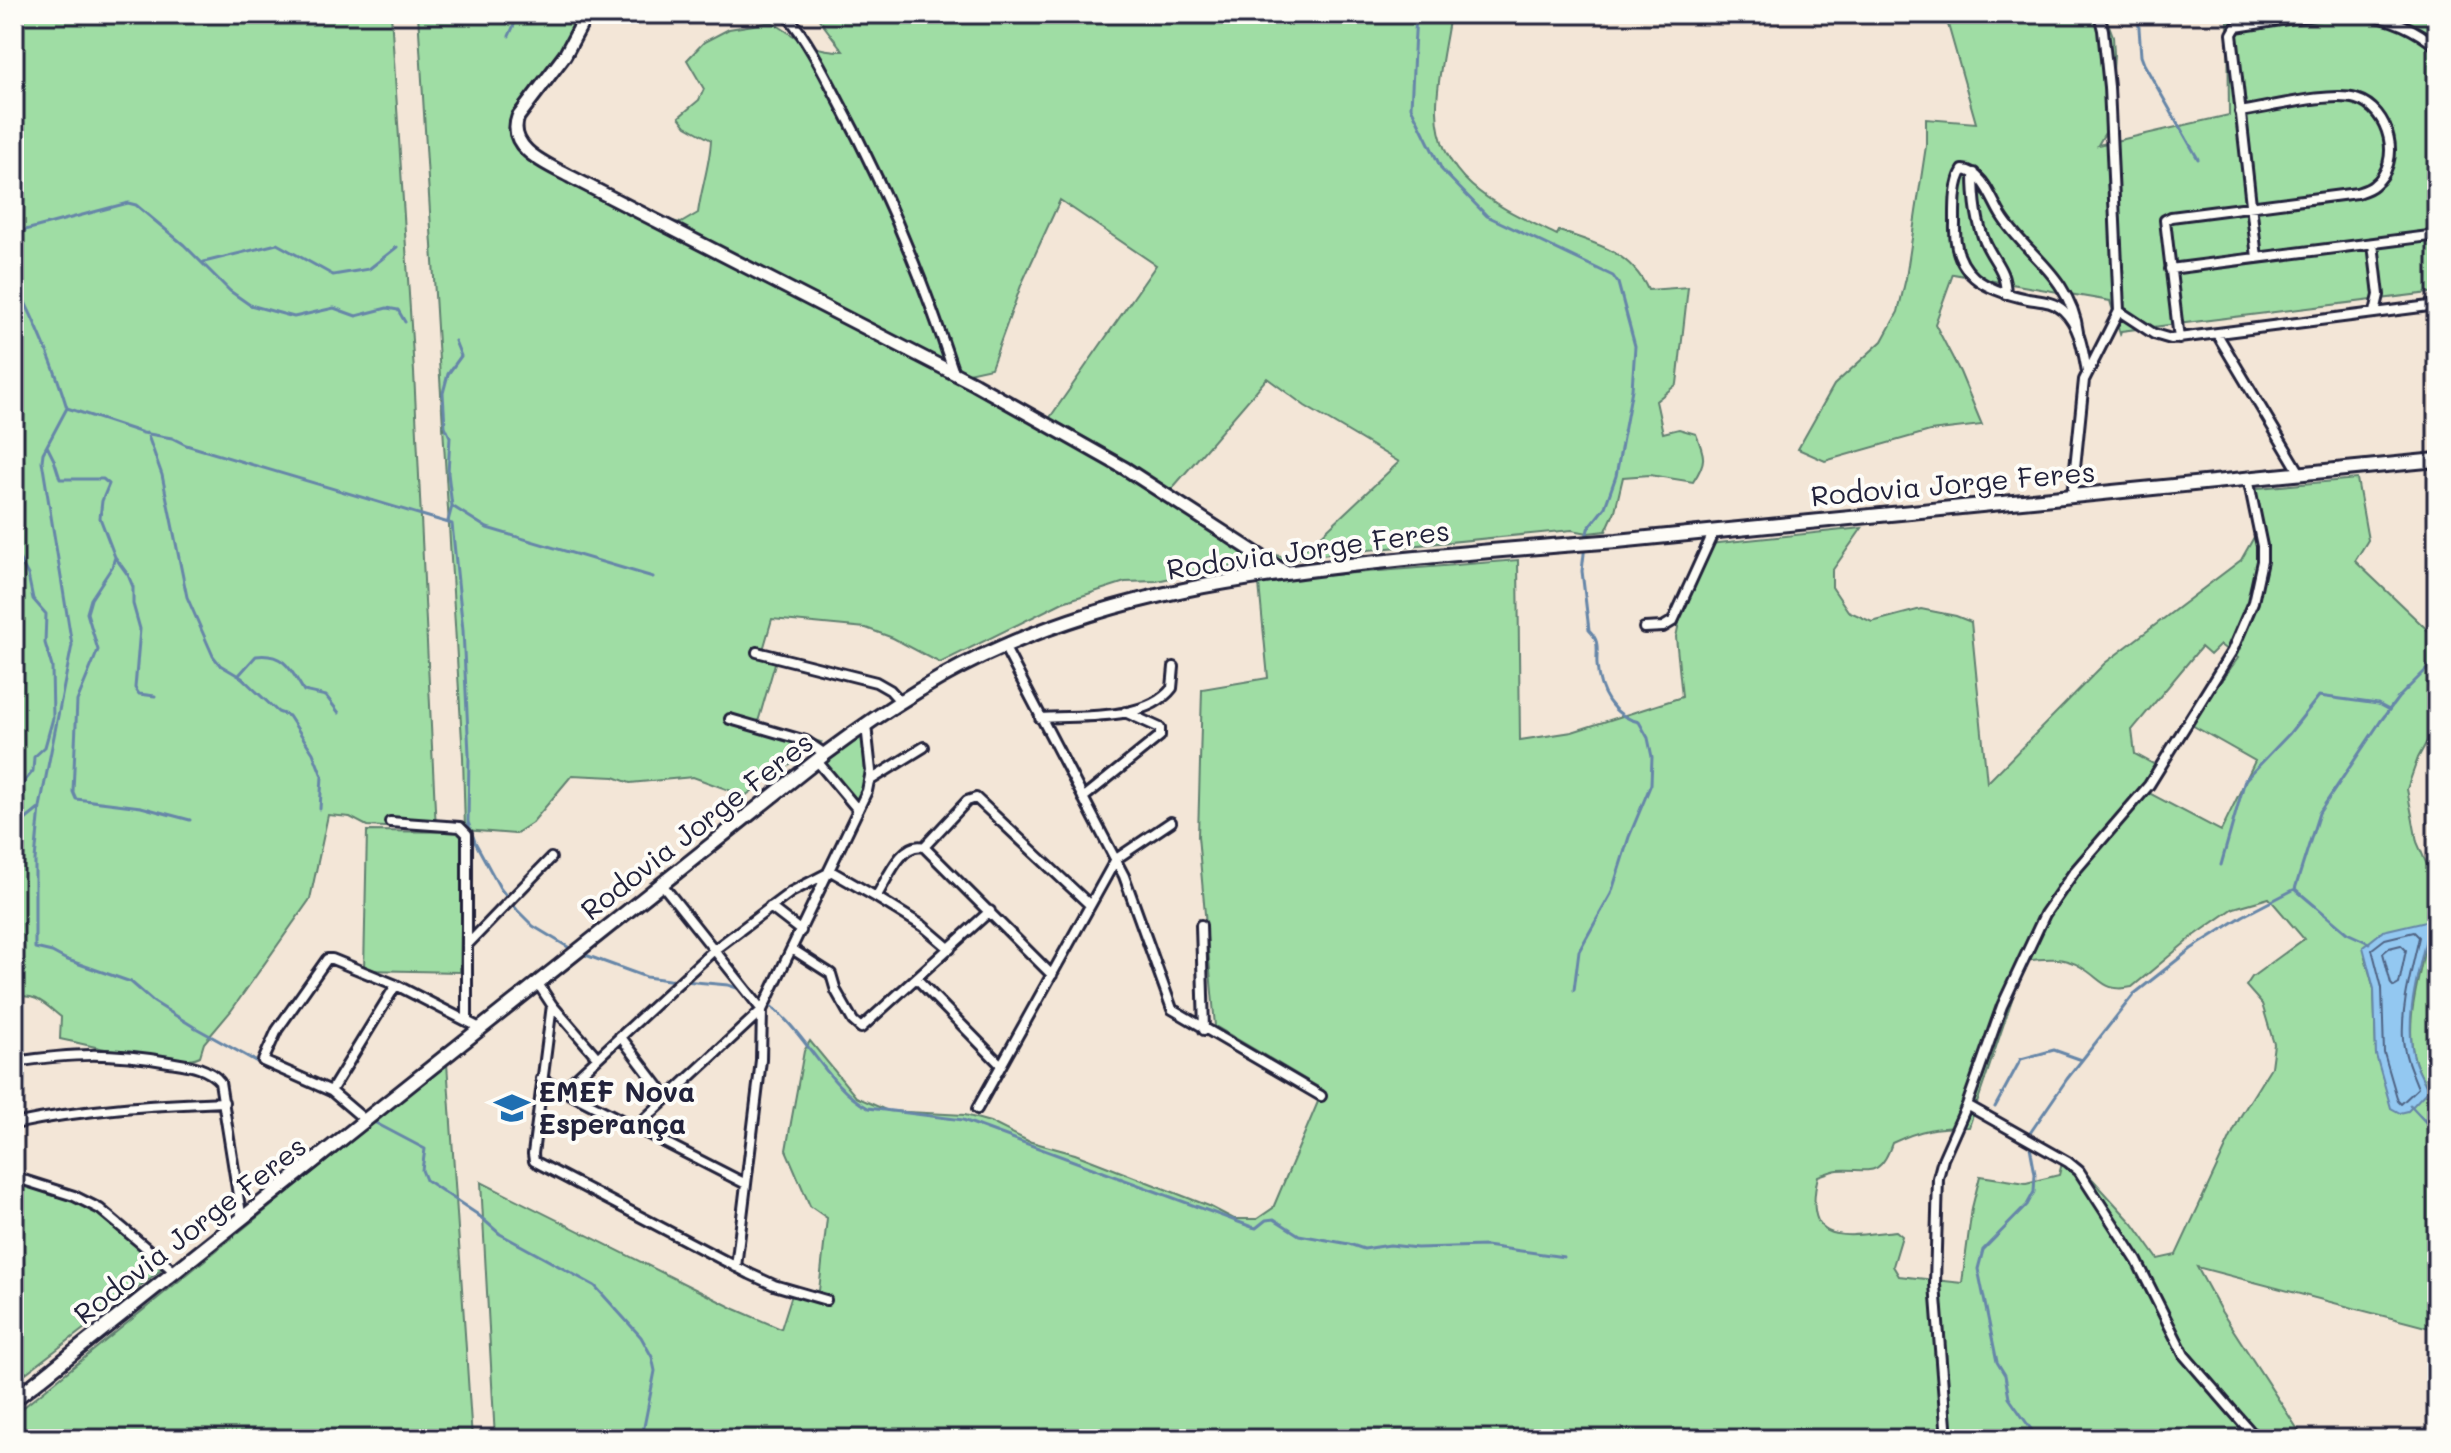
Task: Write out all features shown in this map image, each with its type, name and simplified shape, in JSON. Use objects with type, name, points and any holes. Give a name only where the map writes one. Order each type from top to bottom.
[{"type":"main road","name":"Rodovia Jorge Feres","points":[[14,1400],[821,758],[942,676],[1004,646],[1076,619],[1153,596],[1216,582],[1285,572],[2437,460]]},
{"type":"street","points":[[587,14],[565,55],[518,117],[515,129],[522,146],[571,177],[955,374],[1126,469],[1285,572]]},
{"type":"street","points":[[786,14],[805,41],[854,130],[929,300],[955,374]]},
{"type":"street","points":[[2072,497],[2081,393],[2087,373],[2119,311],[2109,87],[2099,14]]},
{"type":"street","points":[[2257,258],[2233,30],[2241,26],[2321,14]]},
{"type":"street","points":[[2362,14],[2396,21],[2417,31],[2437,47]]},
{"type":"street","points":[[2179,339],[2164,224],[2168,218],[2357,193],[2373,187],[2386,168],[2390,143],[2377,112],[2368,103],[2334,97],[2240,112]]},
{"type":"street","points":[[2078,332],[2058,306],[1993,290],[1974,277],[1958,255],[1954,234],[1959,177],[1963,170],[1974,173],[1985,186],[2004,220],[2059,284],[2071,305],[2078,332],[2087,373]]},
{"type":"street","points":[[1974,173],[1979,220],[1986,243],[2003,270],[2006,294]]},
{"type":"street","points":[[2170,269],[2437,235]]},
{"type":"street","points":[[2373,244],[2379,295],[2375,312]]},
{"type":"street","points":[[2119,311],[2160,337],[2179,339],[2437,305]]},
{"type":"street","points":[[2217,334],[2300,473]]},
{"type":"street","points":[[1947,1439],[1936,1302],[1938,1178],[1943,1159],[1967,1105],[2002,1006],[2045,914],[2074,872],[2149,785],[2232,651],[2253,602],[2262,561],[2262,546],[2248,478]]},
{"type":"street","points":[[1644,628],[1663,627],[1673,621],[1714,531]]},
{"type":"street","points":[[1004,646],[1116,859],[1133,898],[1169,1004],[1175,1012],[1204,1030],[1321,1096]]},
{"type":"street","points":[[757,652],[876,682],[890,690],[901,702]]},
{"type":"street","points":[[1040,718],[1143,708],[1162,699],[1172,688],[1174,667]]},
{"type":"street","points":[[1083,798],[1160,736],[1160,728],[1125,712]]},
{"type":"street","points":[[730,719],[806,741],[858,810]]},
{"type":"street","points":[[635,1128],[762,1010],[869,781],[866,725]]},
{"type":"street","points":[[869,781],[924,747]]},
{"type":"street","points":[[924,847],[967,801],[978,798],[1090,905]]},
{"type":"street","points":[[390,822],[464,829],[468,837],[467,1021]]},
{"type":"street","points":[[977,1109],[1116,859],[1171,822]]},
{"type":"street","points":[[876,897],[906,850],[915,845],[924,847],[1052,975]]},
{"type":"street","points":[[467,945],[551,858]]},
{"type":"street","points":[[827,872],[923,926],[950,949]]},
{"type":"street","points":[[563,1090],[714,950],[770,907],[827,872]]},
{"type":"street","points":[[661,883],[762,1010],[762,1044],[736,1267]]},
{"type":"street","points":[[770,907],[801,931]]},
{"type":"street","points":[[792,949],[831,974],[836,991],[853,1021],[861,1028],[990,911]]},
{"type":"street","points":[[1201,925],[1204,1030]]},
{"type":"street","points":[[365,1120],[331,1091],[263,1061],[277,1030],[327,959],[396,985],[480,1028]]},
{"type":"street","points":[[917,979],[1001,1065]]},
{"type":"street","points":[[537,982],[552,1005],[597,1057]]},
{"type":"street","points":[[331,1091],[396,985]]},
{"type":"street","points":[[552,1005],[533,1154],[537,1164],[774,1285],[826,1300]]},
{"type":"street","points":[[620,1036],[667,1098]]},
{"type":"street","points":[[14,1062],[102,1053],[193,1066],[218,1078],[242,1220]]},
{"type":"street","points":[[541,1079],[746,1184]]},
{"type":"street","points":[[14,1124],[151,1105],[224,1102]]},
{"type":"street","points":[[1967,1105],[2079,1171],[2137,1261],[2184,1355],[2257,1439]]},
{"type":"street","points":[[14,1177],[74,1196],[100,1209],[175,1272]]},
{"type":"green space","points":[[14,14],[391,14],[414,372],[436,830],[367,826],[350,817],[328,815],[310,899],[231,1011],[204,1043],[200,1056],[188,1059],[153,1058],[60,1039],[61,1017],[34,998],[14,998]]},
{"type":"green space","points":[[418,14],[594,14],[582,38],[511,125],[523,143],[535,153],[644,215],[681,223],[698,213],[711,140],[686,126],[679,117],[699,100],[704,89],[687,60],[704,42],[729,29],[772,22],[813,46],[843,51],[815,14],[1450,14],[1437,111],[1440,136],[1448,157],[1461,175],[1495,203],[1515,214],[1557,235],[1559,231],[1611,251],[1632,266],[1648,290],[1688,287],[1677,384],[1656,401],[1663,433],[1679,429],[1696,434],[1703,453],[1701,469],[1693,482],[1650,475],[1623,477],[1615,511],[1606,531],[1588,533],[1572,530],[1337,553],[1202,571],[1157,581],[1125,582],[1063,602],[940,663],[893,638],[866,628],[772,619],[763,650],[776,660],[758,722],[821,742],[745,796],[693,777],[630,783],[614,777],[572,775],[532,823],[515,834],[465,830]],"holes":[[[1060,200],[1156,265],[1044,426],[939,372],[959,375],[991,368],[1022,283]],[[1267,378],[1305,406],[1399,462],[1293,558],[1256,552],[1223,531],[1194,506],[1169,492]]]},
{"type":"green space","points":[[1945,14],[2101,14],[2113,36],[2114,54],[2110,124],[2098,145],[2229,115],[2228,14],[2437,14],[2437,292],[2121,331],[2120,334],[2110,301],[1953,274],[1935,324],[1960,372],[1982,425],[1930,431],[1825,461],[1798,449],[1834,385],[1882,341],[1898,312],[1926,146],[1926,119],[1976,123]]},
{"type":"green space","points":[[2357,479],[2368,540],[2355,561],[2437,639],[2437,723],[2418,758],[2407,789],[2417,842],[2427,865],[2437,864],[2437,1330],[2197,1267],[2221,1311],[2304,1439],[495,1439],[481,1182],[781,1329],[794,1288],[819,1291],[827,1218],[810,1206],[786,1150],[804,1051],[810,1041],[856,1097],[888,1111],[965,1115],[990,1122],[1028,1141],[1075,1154],[1209,1206],[1234,1219],[1257,1219],[1273,1208],[1323,1090],[1215,1026],[1198,836],[1202,689],[1268,678],[1259,584],[1292,578],[1518,560],[1520,740],[1572,732],[1682,697],[1676,637],[1680,618],[1694,589],[1709,544],[1862,528],[1832,571],[1832,587],[1848,611],[1872,622],[1921,609],[1971,622],[1987,783],[2105,663],[2241,560],[2258,530],[2247,489]],"holes":[[[2220,645],[2238,658],[2190,724],[2255,761],[2221,831],[2145,791],[2161,768],[2135,754],[2132,730],[2201,647],[2210,655]],[[2269,898],[2304,939],[2252,977],[2246,986],[2262,1004],[2274,1044],[2271,1067],[2240,1117],[2176,1255],[2158,1259],[2133,1224],[2075,1160],[2063,1159],[2059,1175],[2026,1183],[1980,1176],[1972,1208],[1962,1283],[1899,1276],[1893,1266],[1902,1236],[1896,1231],[1845,1235],[1822,1227],[1816,1216],[1814,1200],[1818,1176],[1838,1170],[1871,1170],[1883,1163],[1892,1143],[1903,1138],[1929,1130],[1969,1127],[2025,961],[2061,959],[2081,967],[2109,986],[2132,987],[2191,938],[2234,908]],[[2429,921],[2411,1026],[2415,1061],[2428,1090],[2376,1055],[2374,989],[2365,957]]]},
{"type":"green space","points":[[864,730],[865,789],[857,804],[823,761]]},
{"type":"green space","points":[[367,831],[463,832],[460,972],[364,970]]},
{"type":"green space","points":[[447,1063],[472,1439],[14,1439],[14,1415]]},
{"type":"green space","points":[[14,1181],[57,1190],[88,1204],[165,1267],[14,1382]]},
{"type":"water","points":[[2430,920],[2414,991],[2411,1027],[2415,1062],[2428,1090],[2408,1111],[2400,1113],[2391,1108],[2376,1055],[2374,989],[2363,947],[2383,931]]},
{"type":"waterway","points":[[509,36],[519,14]]},
{"type":"waterway","points":[[1416,14],[1411,107],[1442,170],[1487,216],[1613,276],[1618,283],[1635,346],[1632,389],[1616,476],[1605,507],[1588,529],[1586,538]]},
{"type":"waterway","points":[[1731,14],[1741,19],[1757,19]]},
{"type":"waterway","points":[[2138,14],[2144,64],[2198,159]]},
{"type":"waterway","points":[[14,233],[128,203],[136,205],[184,245],[230,291],[250,305],[294,317],[334,308],[356,316],[387,308],[398,310],[405,322]]},
{"type":"waterway","points":[[204,262],[277,244],[333,275],[369,269],[397,247]]},
{"type":"waterway","points":[[14,280],[44,343],[67,408],[43,453],[42,461],[72,645],[40,807],[35,860],[35,948],[131,982],[154,1002],[194,1027],[304,1084]]},
{"type":"waterway","points":[[448,521],[452,506],[448,473],[450,437],[445,426],[443,393],[448,374],[461,356],[455,341]]},
{"type":"waterway","points":[[67,408],[452,524],[463,630],[469,754],[468,822],[475,842],[500,888],[517,910],[533,926],[573,950]]},
{"type":"waterway","points":[[147,433],[162,475],[187,597],[213,656],[278,712],[289,716],[313,753],[322,776],[320,809]]},
{"type":"waterway","points":[[47,446],[60,479],[103,479],[109,484],[102,501],[100,518],[115,557],[133,587],[133,604],[140,629],[135,688],[139,694],[155,696]]},
{"type":"waterway","points":[[452,506],[487,528],[653,577]]},
{"type":"waterway","points":[[14,539],[14,544]]},
{"type":"waterway","points":[[1574,990],[1579,951],[1611,894],[1629,837],[1651,784],[1652,757],[1648,738],[1639,722],[1614,708],[1601,684],[1597,643],[1589,630],[1582,571],[1585,545]]},
{"type":"waterway","points":[[14,549],[28,575],[33,599],[46,614],[45,643],[52,667],[53,718],[45,747],[34,757],[33,771],[14,794]]},
{"type":"waterway","points":[[115,557],[91,599],[87,613],[98,650],[77,701],[73,792],[76,799],[141,807],[190,820]]},
{"type":"waterway","points":[[239,675],[256,656],[274,657],[286,665],[304,691],[326,696],[339,713]]},
{"type":"waterway","points":[[2038,1439],[2009,1398],[2005,1375],[1997,1362],[1978,1269],[1983,1250],[2027,1205],[2034,1192],[2035,1174],[2028,1136],[2067,1079],[2134,994],[2191,949],[2243,916],[2295,889],[2319,813],[2398,698],[2437,659]]},
{"type":"waterway","points":[[2221,865],[2245,780],[2289,734],[2319,696],[2378,704],[2389,710]]},
{"type":"waterway","points":[[14,829],[40,808]]},
{"type":"waterway","points":[[2295,889],[2347,933],[2369,943]]},
{"type":"waterway","points":[[580,953],[646,977],[676,981]]},
{"type":"waterway","points":[[684,981],[728,985],[743,990]]},
{"type":"waterway","points":[[754,995],[786,1020],[838,1084],[868,1108],[963,1120],[1256,1228],[1266,1220],[1274,1219],[1299,1235],[1364,1249],[1390,1245],[1417,1248],[1486,1246],[1564,1257]]},
{"type":"waterway","points":[[1995,1107],[2021,1059],[2054,1050],[2082,1060]]},
{"type":"waterway","points":[[319,1090],[336,1100]]},
{"type":"waterway","points":[[2410,1105],[2437,1134]]},
{"type":"waterway","points":[[370,1120],[425,1149],[422,1170],[426,1180],[477,1214],[500,1234],[595,1286],[641,1337],[652,1357],[655,1371],[643,1432]]},
{"type":"place","name":"EMEF Nova Esperança","points":[[512,1108]]}]
